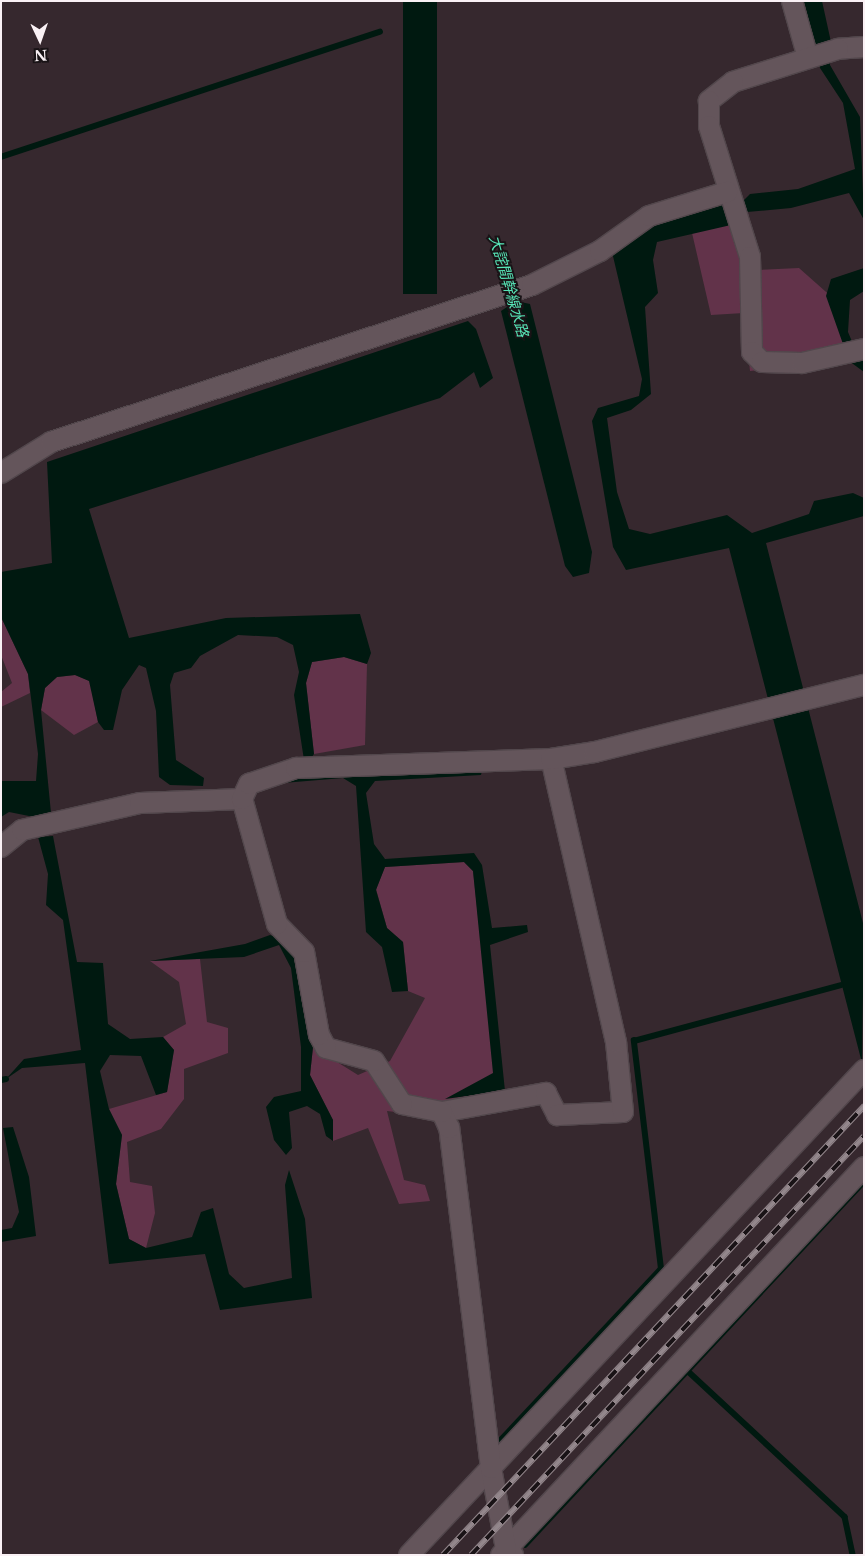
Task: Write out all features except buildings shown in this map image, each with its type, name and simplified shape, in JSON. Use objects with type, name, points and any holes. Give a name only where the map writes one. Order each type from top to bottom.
[{"type":"street","points":[[792,1],[808,58]]},
{"type":"street","points":[[855,352],[802,363],[762,362],[752,352],[750,257],[740,224],[727,192],[709,126],[709,101],[734,82],[838,49],[864,47]]},
{"type":"street","points":[[1,473],[50,442],[517,289],[600,251],[650,216],[727,192]]},
{"type":"street","points":[[552,759],[616,1042],[623,1112],[557,1116],[546,1093],[442,1112],[402,1104],[374,1061],[326,1048],[319,1036],[304,952],[277,924],[242,799],[249,784],[296,768],[552,759],[595,752],[864,685]]},
{"type":"street","points":[[1,847],[22,830],[140,803],[242,799]]},
{"type":"street","points":[[409,1555],[864,1070]]},
{"type":"street","points":[[442,1112],[449,1128],[492,1468],[507,1553]]},
{"type":"street","points":[[507,1553],[864,1167]]},
{"type":"shaded area","points":[[403,1],[437,1],[437,294],[403,294]]},
{"type":"shaded area","points":[[804,1],[822,1],[831,42],[830,65],[860,117],[864,220],[849,193],[791,208],[747,212],[734,216],[731,225],[657,242],[653,260],[658,293],[645,307],[651,394],[631,410],[607,418],[617,492],[629,529],[650,534],[727,515],[752,533],[809,514],[814,501],[853,493],[864,498],[864,516],[766,543],[864,927],[862,1063],[729,548],[626,570],[613,547],[592,421],[598,408],[639,396],[642,379],[612,252],[657,221],[715,204],[740,204],[750,194],[798,189],[855,169],[843,103],[820,68]]},
{"type":"shaded area","points":[[747,206],[757,270],[799,268],[834,299],[849,361],[750,371],[744,313],[711,315],[689,220]]},
{"type":"shaded area","points":[[864,268],[864,291],[850,300],[848,332],[859,358],[864,358],[864,372],[849,361],[826,296],[831,279]]},
{"type":"shaded area","points":[[516,301],[530,304],[592,552],[589,573],[573,577],[565,566],[501,311]]},
{"type":"shaded area","points":[[468,321],[476,329],[493,378],[480,388],[474,372],[440,398],[89,509],[129,638],[226,618],[360,614],[371,653],[367,664],[344,657],[312,662],[306,683],[314,754],[309,761],[304,760],[294,695],[299,672],[293,645],[277,637],[238,635],[200,656],[191,668],[174,673],[170,685],[176,760],[204,778],[203,786],[170,785],[159,777],[156,711],[146,668],[139,665],[122,690],[113,730],[104,730],[98,722],[89,681],[75,675],[57,677],[45,688],[41,710],[51,813],[39,818],[9,812],[1,817],[1,781],[36,781],[38,754],[28,674],[1,617],[1,572],[52,563],[47,462]]},
{"type":"shaded area","points":[[1,617],[28,674],[30,693],[1,707],[1,692],[12,683],[1,655]]},
{"type":"shaded area","points":[[344,657],[367,664],[365,745],[314,754],[306,683],[312,662]]},
{"type":"shaded area","points":[[75,675],[90,681],[98,722],[74,735],[41,710],[45,688],[57,677]]},
{"type":"shaded area","points":[[483,766],[481,775],[375,781],[366,793],[374,844],[385,859],[474,853],[482,865],[492,928],[527,925],[528,932],[490,945],[505,1091],[445,1099],[493,1073],[473,871],[464,862],[385,867],[376,890],[387,928],[403,942],[408,991],[392,992],[382,947],[366,932],[356,786],[343,778],[271,784],[312,773]]},
{"type":"shaded area","points":[[53,836],[77,962],[103,963],[108,1024],[130,1039],[163,1037],[174,1050],[167,1092],[156,1095],[141,1056],[110,1055],[100,1071],[109,1109],[122,1135],[116,1184],[129,1239],[146,1248],[192,1237],[201,1212],[213,1208],[229,1274],[244,1288],[292,1278],[285,1185],[289,1170],[305,1219],[312,1298],[220,1310],[205,1254],[109,1264],[85,1063],[22,1068],[6,1079],[24,1059],[81,1050],[63,920],[46,905],[48,874],[38,837]]},
{"type":"shaded area","points":[[464,862],[473,871],[499,1106],[454,1119],[387,1111],[404,1180],[425,1185],[430,1201],[399,1204],[368,1128],[333,1141],[333,1120],[310,1075],[313,1047],[358,1075],[390,1061],[425,998],[408,991],[403,942],[387,928],[376,889],[385,867]]},
{"type":"shaded area","points":[[270,935],[288,941],[298,959],[313,1047],[310,1075],[333,1120],[333,1141],[326,1136],[320,1114],[307,1106],[289,1112],[292,1148],[286,1155],[274,1140],[266,1107],[274,1097],[301,1091],[301,1047],[291,968],[279,945],[244,957],[150,961],[245,944]]},
{"type":"shaded area","points":[[200,959],[207,1022],[228,1028],[228,1053],[184,1069],[184,1099],[161,1129],[127,1142],[130,1182],[152,1186],[155,1213],[146,1248],[129,1239],[116,1184],[122,1135],[109,1109],[167,1092],[174,1050],[163,1037],[186,1024],[179,982],[150,961]]},
{"type":"shaded area","points":[[13,1127],[29,1177],[36,1236],[1,1242],[1,1230],[12,1228],[19,1212],[3,1128]]},
{"type":"waterway","points":[[1,157],[380,32]]},
{"type":"waterway","name":"大詫間幹線水路","points":[[504,269],[511,289]]},
{"type":"waterway","points":[[498,1443],[661,1269],[634,1041],[841,985]]},
{"type":"waterway","points":[[1,1080],[6,1079]]},
{"type":"waterway","points":[[525,1545],[864,1182]]},
{"type":"waterway","points":[[688,1371],[845,1517],[853,1555]]},
{"type":"railway","points":[[443,1555],[864,1106]]},
{"type":"railway","points":[[471,1555],[864,1136]]}]
